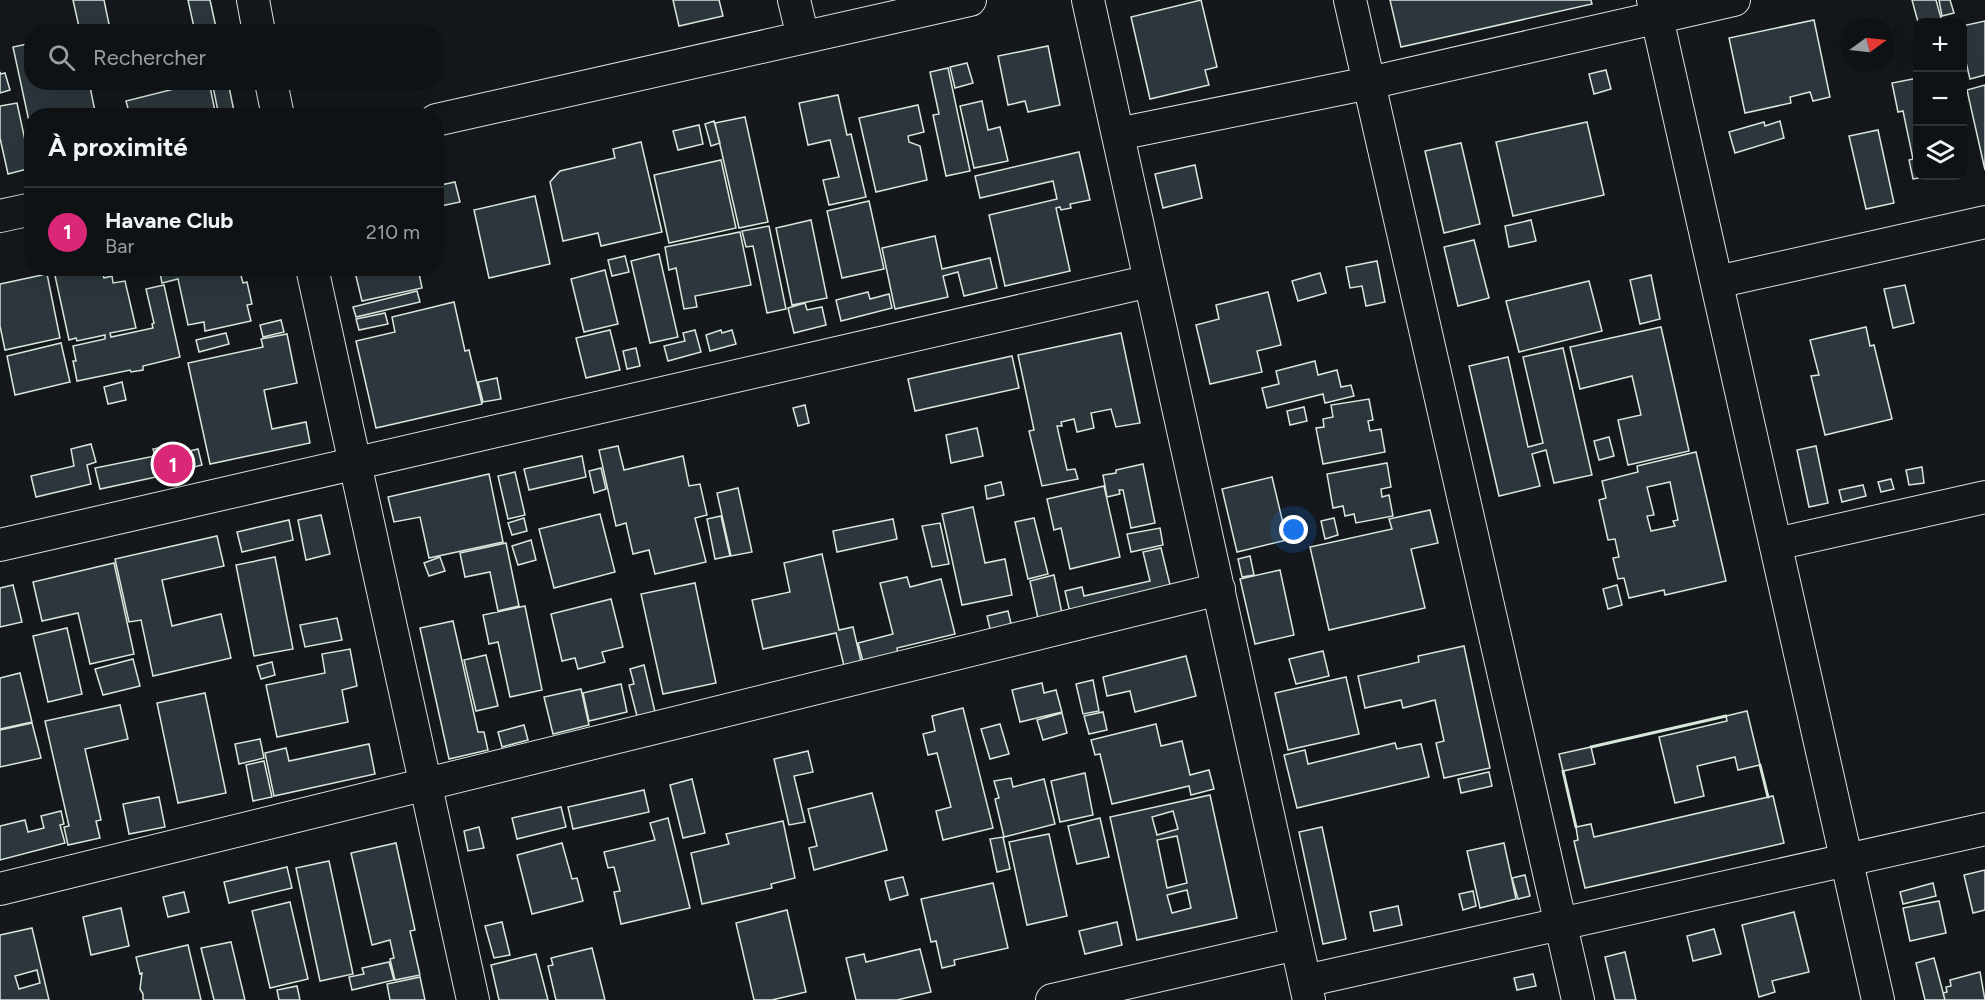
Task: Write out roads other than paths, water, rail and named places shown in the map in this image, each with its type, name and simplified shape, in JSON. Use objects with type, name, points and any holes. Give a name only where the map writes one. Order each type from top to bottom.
[{"type":"street","points":[[253,0],[258,24]]},
{"type":"street","points":[[794,0],[803,37]]},
{"type":"street","points":[[444,118],[970,0]]},
{"type":"street","points":[[1088,0],[1307,991],[1561,924],[1985,829]]},
{"type":"street","points":[[1350,0],[1578,1000]]},
{"type":"street","points":[[1118,134],[1369,83],[1655,8],[1734,0]]},
{"type":"street","points":[[1655,8],[1878,1000]]},
{"type":"street","points":[[273,90],[276,108]]},
{"type":"street","points":[[0,216],[24,211]]},
{"type":"street","points":[[1717,282],[1985,222]]},
{"type":"street","points":[[314,276],[473,1000]]},
{"type":"street","points":[[0,545],[1150,281]]},
{"type":"street","points":[[1776,544],[1985,497]]},
{"type":"street","points":[[0,889],[1219,589]]},
{"type":"street","points":[[1052,1000],[1296,944]]},
{"type":"place","name":"Havane Club","points":[[173,464]]}]
